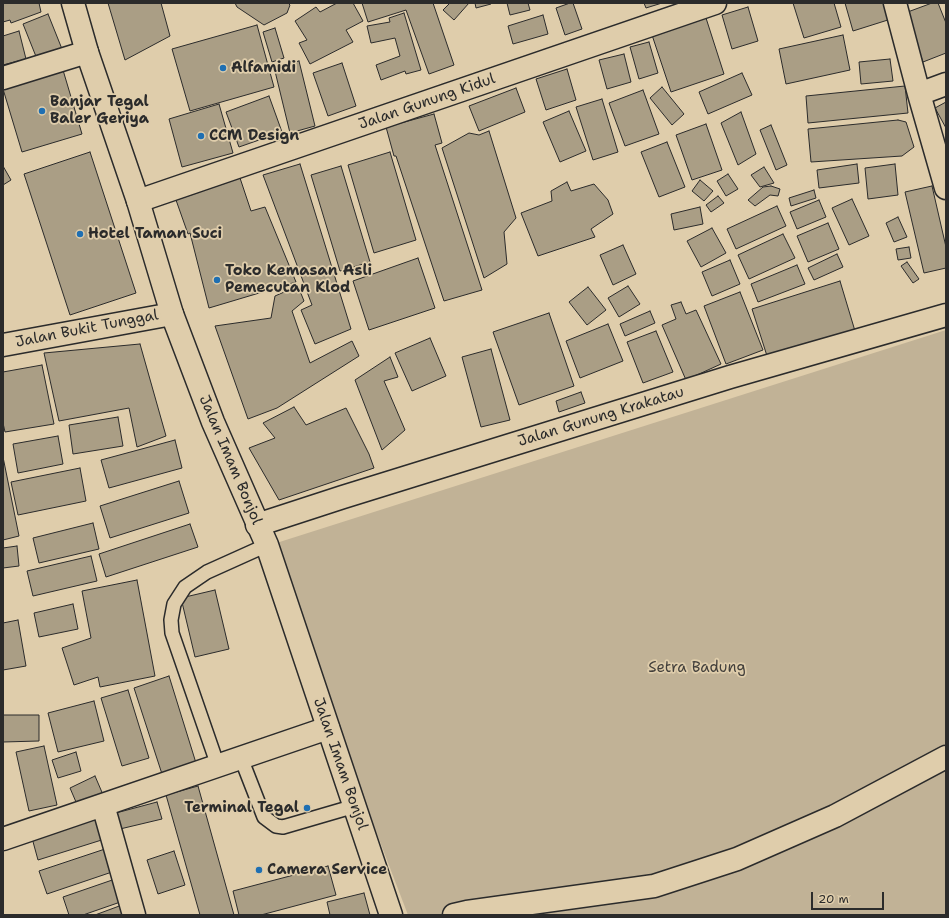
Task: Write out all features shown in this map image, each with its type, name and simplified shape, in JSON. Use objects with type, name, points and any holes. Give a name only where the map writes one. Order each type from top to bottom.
[{"type":"main road","name":"Jalan Imam Bonjol","points":[[73,3],[87,52],[138,201],[172,314],[213,422],[266,546],[391,915]]},
{"type":"main road","name":"Jalan Gunung Kidul","points":[[138,201],[715,3]]},
{"type":"main road","points":[[895,3],[946,188]]},
{"type":"main road","points":[[3,78],[87,52]]},
{"type":"main road","points":[[919,94],[946,84]]},
{"type":"main road","name":"Jalan Bukit Tunggal","points":[[3,345],[172,314]]},
{"type":"main road","name":"Jalan Gunung Krakatau","points":[[257,525],[351,494],[714,382],[946,315]]},
{"type":"main road","points":[[3,839],[328,728]]},
{"type":"main road","points":[[454,915],[654,886],[737,859],[835,816],[946,757]]},
{"type":"main road","points":[[103,805],[134,915]]},
{"type":"lane","points":[[218,766],[172,633],[171,620],[174,604],[185,587],[207,572],[266,546]]},
{"type":"lane","points":[[241,758],[264,817],[276,826],[283,827],[355,806]]},
{"type":"green space","name":"Setra Badung","points":[[946,330],[946,915],[408,915],[267,546]]},
{"type":"building","points":[[3,3],[39,3],[41,12],[11,23],[10,20],[3,22]]},
{"type":"building","points":[[108,3],[161,3],[170,36],[125,60]]},
{"type":"building","points":[[235,3],[288,3],[290,5],[287,13],[264,25],[237,7]]},
{"type":"building","points":[[337,3],[353,3],[363,21],[346,30],[353,42],[310,64],[299,43],[307,40],[295,21],[316,7],[320,12]]},
{"type":"building","points":[[362,3],[433,3],[454,65],[429,74],[406,10],[368,22]]},
{"type":"building","points":[[450,3],[469,3],[454,20],[443,10]]},
{"type":"building","points":[[475,3],[491,3],[491,4],[476,8]]},
{"type":"building","points":[[507,3],[528,3],[530,10],[510,15]]},
{"type":"building","points":[[573,3],[582,29],[565,35],[556,8]]},
{"type":"building","points":[[644,3],[662,3],[646,8]]},
{"type":"building","points":[[793,3],[834,3],[841,27],[804,38]]},
{"type":"building","points":[[845,3],[886,3],[891,19],[853,31]]},
{"type":"building","points":[[932,3],[938,3],[946,23],[946,53],[923,62],[905,13]]},
{"type":"building","points":[[748,7],[758,41],[732,49],[722,15]]},
{"type":"building","points":[[404,13],[421,70],[406,74],[405,71],[381,80],[376,65],[400,56],[395,38],[371,43],[367,26],[390,22],[389,18]]},
{"type":"building","points":[[48,14],[62,49],[37,59],[23,24]]},
{"type":"building","points":[[543,15],[548,34],[513,44],[508,26]]},
{"type":"building","points":[[706,18],[724,74],[671,92],[652,35]]},
{"type":"building","name":"Alfamidi","points":[[257,25],[274,87],[190,111],[172,49]]},
{"type":"building","points":[[275,28],[284,58],[272,62],[263,32]]},
{"type":"building","points":[[19,31],[26,59],[3,65],[3,36]]},
{"type":"building","points":[[843,35],[850,70],[786,84],[779,49]]},
{"type":"building","points":[[649,42],[658,73],[639,79],[630,47]]},
{"type":"building","points":[[624,54],[631,82],[607,89],[599,60]]},
{"type":"building","points":[[890,59],[893,81],[861,84],[859,62]]},
{"type":"building","points":[[299,61],[315,126],[290,133],[274,67]]},
{"type":"building","points":[[342,63],[356,106],[328,116],[313,73]]},
{"type":"building","points":[[567,69],[576,100],[546,110],[536,79]]},
{"type":"building","name":"Banjar Tegal Baler Geriya","points":[[63,70],[82,134],[22,152],[3,89]]},
{"type":"building","points":[[742,73],[752,95],[708,114],[699,92]]},
{"type":"building","points":[[905,86],[908,113],[808,123],[806,96]]},
{"type":"building","points":[[662,87],[684,114],[672,125],[650,98]]},
{"type":"building","points":[[516,88],[525,112],[479,131],[469,106]]},
{"type":"building","points":[[643,90],[659,134],[625,146],[609,103]]},
{"type":"building","points":[[269,96],[282,132],[239,147],[226,112]]},
{"type":"building","points":[[602,99],[618,152],[593,160],[576,107]]},
{"type":"building","points":[[946,102],[946,128],[935,108]]},
{"type":"building","name":"CCM Design","points":[[219,104],[233,153],[182,167],[169,119]]},
{"type":"building","points":[[569,111],[586,151],[560,162],[543,122]]},
{"type":"building","points":[[741,112],[756,154],[738,165],[721,123]]},
{"type":"building","points":[[434,114],[442,143],[435,145],[482,290],[444,301],[396,156],[394,156],[386,127]]},
{"type":"building","points":[[898,120],[906,122],[914,147],[902,156],[811,162],[808,129]]},
{"type":"building","points":[[706,124],[722,170],[692,180],[676,135]]},
{"type":"building","points":[[771,125],[787,165],[776,170],[760,130]]},
{"type":"building","points":[[489,131],[516,218],[504,232],[507,264],[484,278],[442,148],[469,133],[479,135]]},
{"type":"building","points":[[667,142],[685,187],[659,197],[641,152]]},
{"type":"building","name":"Hotel Taman Suci","points":[[90,152],[136,293],[70,315],[24,174]]},
{"type":"building","points":[[390,152],[416,240],[374,253],[348,165]]},
{"type":"building","points":[[300,164],[351,329],[315,344],[301,310],[312,305],[263,175]]},
{"type":"building","points":[[857,164],[859,183],[819,188],[817,170]]},
{"type":"building","points":[[895,164],[898,195],[868,199],[865,168]]},
{"type":"building","points":[[3,166],[11,180],[3,185]]},
{"type":"building","points":[[341,166],[370,262],[340,271],[311,175]]},
{"type":"building","points":[[764,167],[774,183],[760,187],[751,175]]},
{"type":"building","points":[[728,174],[738,189],[726,196],[717,181]]},
{"type":"building","points":[[240,178],[251,211],[265,207],[296,282],[209,308],[190,233],[188,234],[176,200]]},
{"type":"building","points":[[700,180],[713,191],[704,201],[692,191]]},
{"type":"building","points":[[567,182],[571,191],[594,184],[608,200],[613,214],[591,229],[595,237],[538,256],[521,213],[552,201],[551,191]]},
{"type":"building","points":[[771,186],[780,189],[778,196],[770,195],[755,206],[748,200],[763,187]]},
{"type":"building","points":[[932,186],[946,247],[946,268],[924,273],[905,192]]},
{"type":"building","points":[[814,190],[816,198],[791,206],[789,198]]},
{"type":"building","points":[[718,196],[724,203],[711,212],[706,205]]},
{"type":"building","points":[[852,199],[869,236],[849,245],[832,208]]},
{"type":"building","points":[[819,200],[826,217],[797,229],[790,212]]},
{"type":"building","points":[[777,206],[786,226],[736,249],[727,229]]},
{"type":"building","points":[[700,207],[703,224],[674,230],[671,214]]},
{"type":"building","points":[[898,217],[907,237],[894,242],[886,223]]},
{"type":"building","points":[[828,223],[839,249],[808,262],[797,236]]},
{"type":"building","points":[[712,228],[726,253],[701,267],[687,241]]},
{"type":"building","points":[[783,234],[795,258],[749,279],[738,255]]},
{"type":"building","points":[[623,245],[636,274],[613,285],[600,255]]},
{"type":"building","points":[[909,247],[911,258],[898,260],[896,249]]},
{"type":"building","points":[[837,254],[843,267],[814,280],[808,268]]},
{"type":"building","points":[[418,258],[435,308],[369,330],[353,281]]},
{"type":"building","points":[[730,260],[740,284],[712,296],[702,272]]},
{"type":"building","points":[[907,262],[919,279],[913,283],[901,266]]},
{"type":"building","points":[[797,265],[805,284],[758,302],[751,284]]},
{"type":"building","points":[[840,281],[855,331],[768,359],[752,309]]},
{"type":"building","points":[[298,286],[304,301],[292,311],[310,363],[352,341],[359,356],[277,408],[248,419],[215,326],[271,318],[275,296]]},
{"type":"building","points":[[628,286],[640,304],[619,317],[608,298]]},
{"type":"building","points":[[588,287],[606,310],[587,325],[569,302]]},
{"type":"building","points":[[740,292],[763,350],[726,364],[704,306]]},
{"type":"building","points":[[681,302],[686,314],[696,310],[721,364],[686,380],[662,325],[676,319],[671,305]]},
{"type":"building","points":[[650,311],[655,323],[625,336],[620,324]]},
{"type":"building","points":[[549,313],[574,386],[519,405],[493,332]]},
{"type":"building","points":[[608,324],[623,361],[580,378],[566,341]]},
{"type":"building","points":[[656,331],[673,372],[643,383],[627,342]]},
{"type":"building","points":[[430,338],[446,376],[412,391],[395,353]]},
{"type":"building","points":[[140,344],[166,436],[137,447],[129,408],[59,421],[44,353]]},
{"type":"building","points":[[491,349],[510,420],[481,427],[462,357]]},
{"type":"building","points":[[390,357],[398,377],[384,381],[405,430],[382,450],[355,380]]},
{"type":"building","points":[[42,365],[54,424],[5,432],[3,423],[3,372]]},
{"type":"building","points":[[581,392],[585,403],[559,412],[556,401]]},
{"type":"building","points":[[294,407],[306,425],[346,408],[369,454],[374,468],[279,500],[249,448],[275,438],[263,423]]},
{"type":"building","points":[[118,417],[123,446],[73,454],[69,425]]},
{"type":"building","points":[[58,436],[63,464],[18,473],[13,444]]},
{"type":"building","points":[[175,440],[182,468],[109,488],[101,460]]},
{"type":"building","points":[[3,457],[19,536],[3,540]]},
{"type":"building","points":[[80,468],[86,501],[18,515],[11,482]]},
{"type":"building","points":[[179,481],[189,513],[110,538],[100,506]]},
{"type":"building","points":[[93,523],[99,549],[39,563],[33,538]]},
{"type":"building","points":[[190,524],[198,547],[106,577],[99,554]]},
{"type":"building","points":[[17,546],[19,566],[3,568],[3,548]]},
{"type":"building","points":[[91,556],[97,581],[33,596],[27,571]]},
{"type":"building","points":[[137,580],[155,676],[100,687],[98,677],[74,685],[62,648],[91,638],[82,591]]},
{"type":"building","points":[[215,590],[229,649],[195,657],[181,598]]},
{"type":"building","points":[[73,604],[78,629],[39,637],[34,613]]},
{"type":"building","points":[[18,620],[26,666],[3,670],[3,623]]},
{"type":"building","points":[[169,676],[196,763],[162,774],[134,688]]},
{"type":"building","points":[[128,690],[149,758],[122,766],[101,698]]},
{"type":"building","points":[[94,701],[104,741],[58,752],[48,713]]},
{"type":"building","points":[[3,715],[39,715],[39,741],[3,742]]},
{"type":"building","points":[[44,746],[57,805],[29,811],[16,752]]},
{"type":"building","points":[[76,752],[81,771],[58,778],[52,760]]},
{"type":"building","points":[[95,776],[104,797],[79,809],[70,788]]},
{"type":"building","points":[[198,786],[234,915],[200,915],[166,795]]},
{"type":"building","points":[[157,802],[162,819],[120,829],[116,813]]},
{"type":"building","points":[[101,816],[108,838],[38,860],[32,838]]},
{"type":"building","points":[[105,849],[112,872],[47,894],[39,871]]},
{"type":"building","points":[[174,851],[185,885],[158,894],[147,860]]},
{"type":"building","points":[[328,866],[336,895],[261,915],[239,915],[233,891]]},
{"type":"building","points":[[121,877],[129,899],[83,915],[69,915],[63,897]]},
{"type":"building","points":[[364,893],[370,915],[330,915],[327,902]]},
{"type":"building","points":[[122,905],[126,915],[95,915]]},
{"type":"place","name":"Alfamidi","points":[[223,68]]},
{"type":"place","name":"Banjar Tegal Baler Geriya","points":[[42,111]]},
{"type":"place","name":"CCM Design","points":[[201,136]]},
{"type":"place","name":"Hotel Taman Suci","points":[[80,234]]},
{"type":"place","name":"Toko Kemasan Asli Pemecutan Klod","points":[[217,280]]},
{"type":"place","name":"Terminal Tegal","points":[[307,808]]},
{"type":"place","name":"Camera Service","points":[[259,870]]}]
